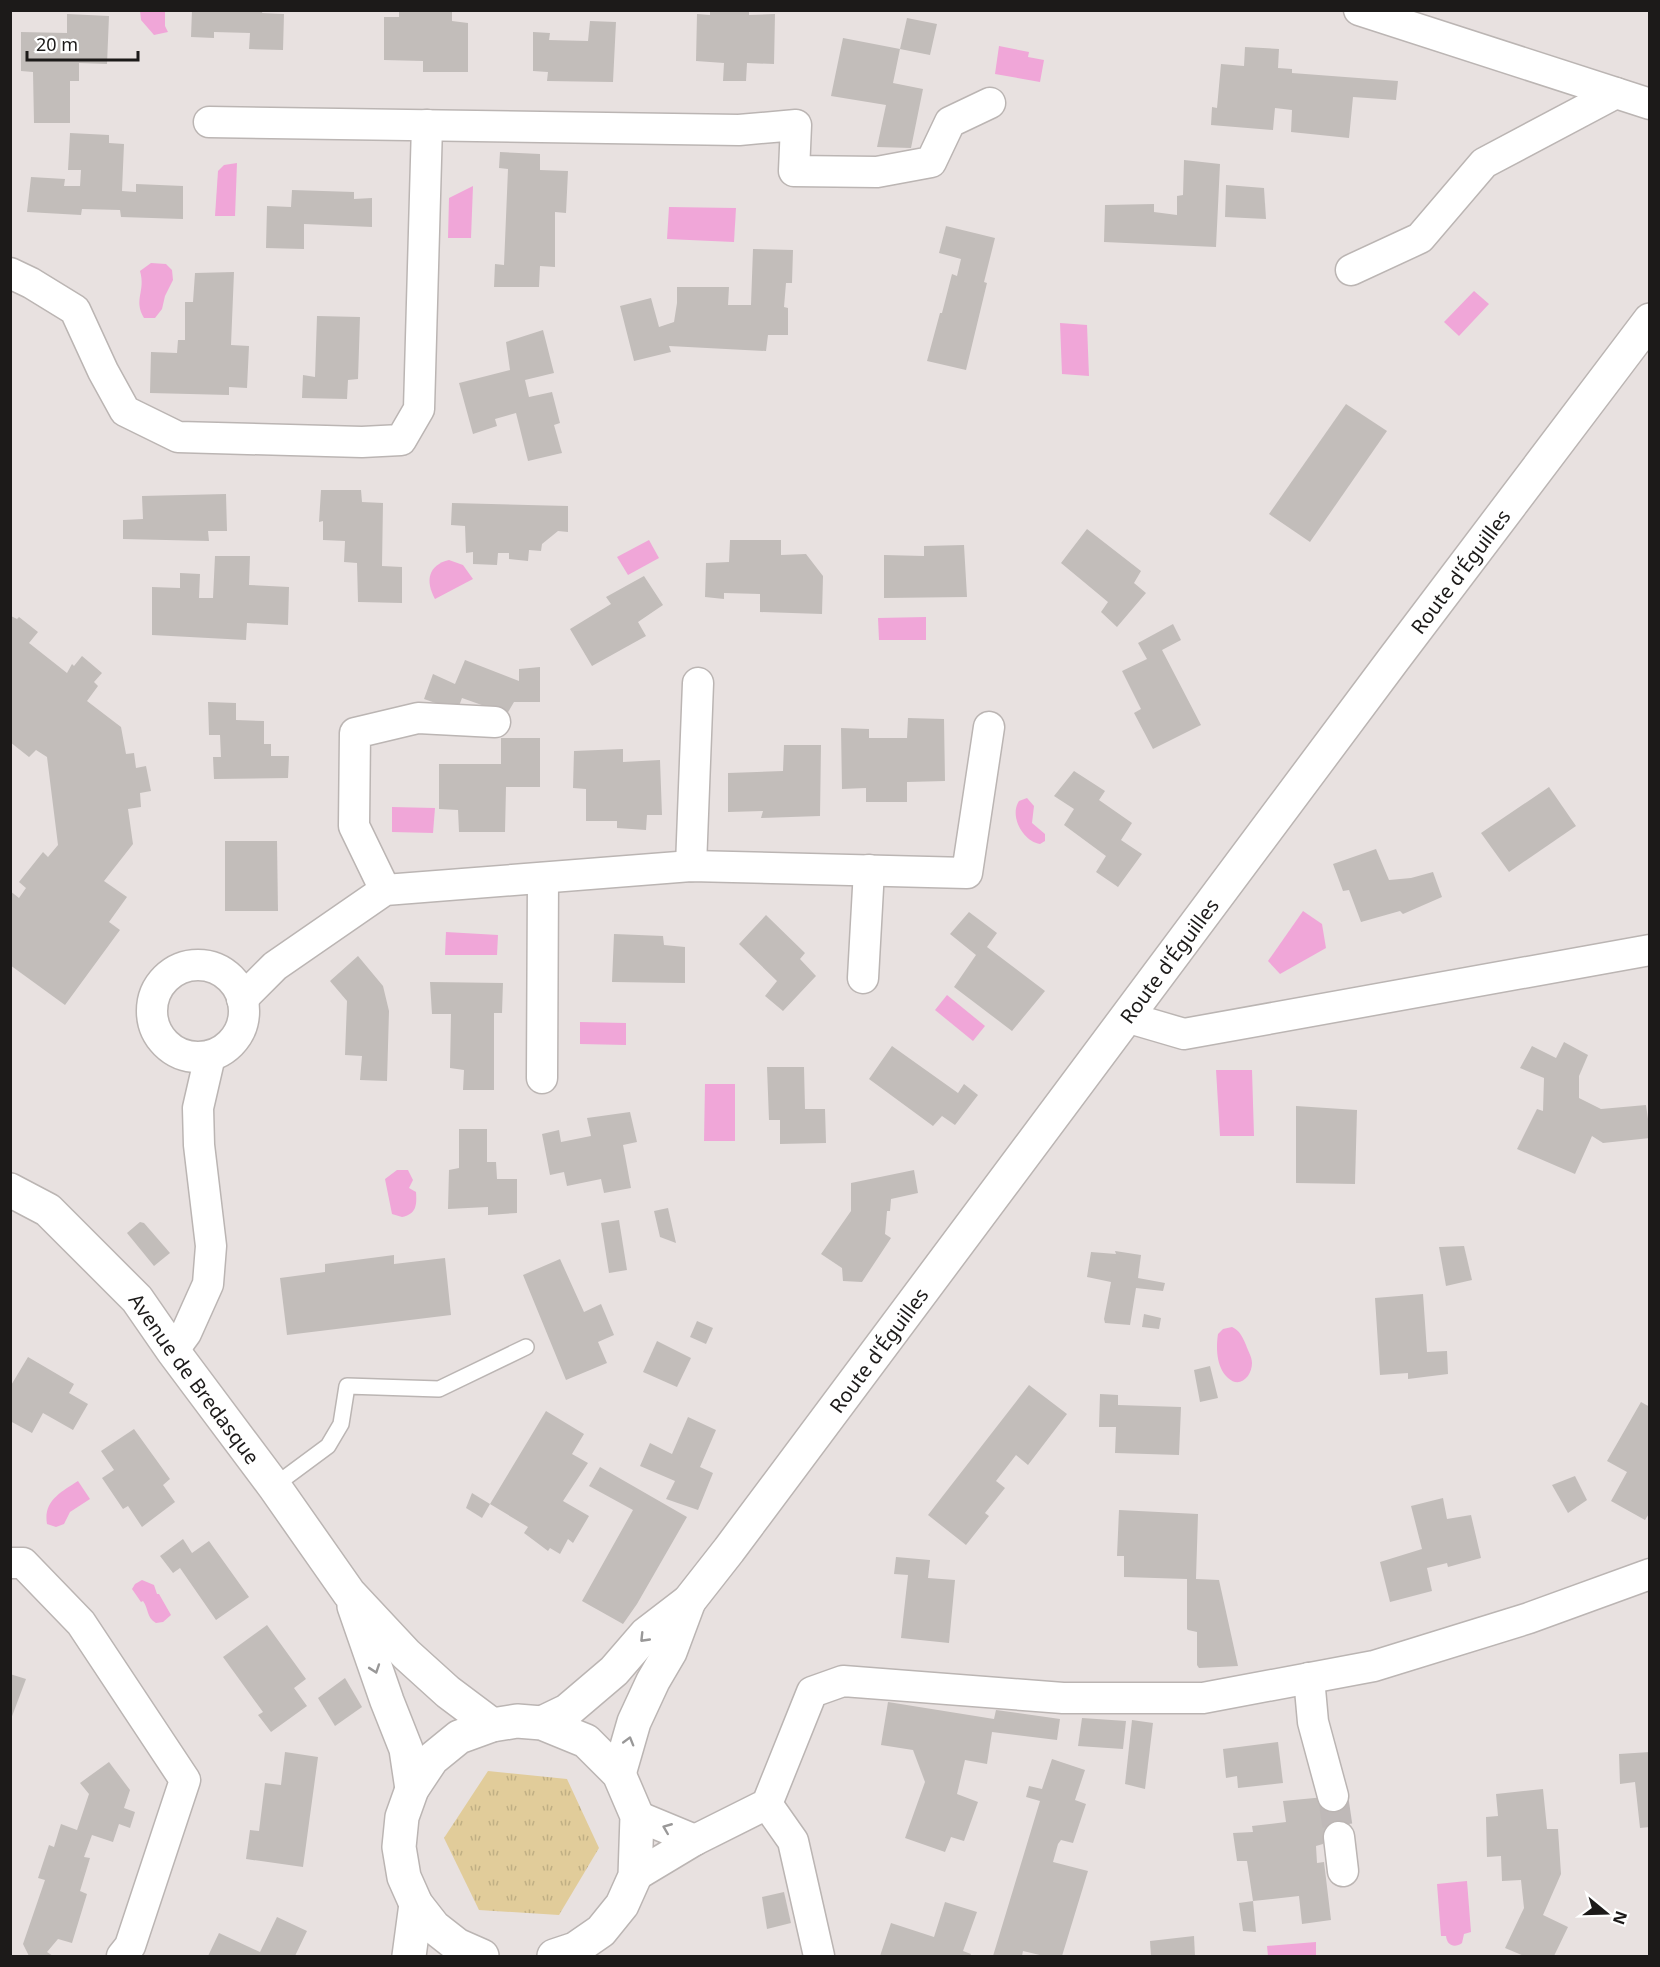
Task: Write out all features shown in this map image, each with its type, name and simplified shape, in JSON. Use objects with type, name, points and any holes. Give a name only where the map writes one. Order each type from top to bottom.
[{"type":"street","points":[[1359,10],[1650,104]]},
{"type":"street","points":[[1351,270],[1420,238],[1484,163],[1616,93]]},
{"type":"street","points":[[209,122],[739,130],[795,125],[794,171],[877,172],[931,162],[950,122],[990,103]]},
{"type":"street","points":[[10,273],[31,282],[75,310],[103,371],[125,411],[178,438],[362,442],[401,440],[419,409],[427,125]]},
{"type":"street","name":"Route d'Éguilles","points":[[542,1723],[567,1711],[614,1671],[646,1634],[689,1600],[788,1473],[1126,1017],[1650,320]]},
{"type":"street","points":[[691,866],[698,683]]},
{"type":"street","points":[[385,890],[354,826],[355,733],[418,718],[495,722]]},
{"type":"street","points":[[242,999],[275,966],[385,890],[691,866],[967,873],[989,727]]},
{"type":"street","points":[[863,978],[869,870]]},
{"type":"street","points":[[542,1078],[543,878]]},
{"type":"street","points":[[1126,1017],[1184,1034],[1650,950]]},
{"type":"street","points":[[198,1108],[184,1076],[157,1033],[152,1018],[153,1003],[158,989],[179,969],[194,966],[275,966]]},
{"type":"street","points":[[166,1045],[179,1054],[194,1058],[210,1056],[223,1050],[234,1041],[241,1028],[244,1014],[242,999],[238,988],[230,978],[209,967]]},
{"type":"street","points":[[172,1351],[186,1333],[208,1284],[211,1246],[199,1145],[198,1108],[210,1056]]},
{"type":"street","name":"Avenue de Bredasque","points":[[10,1190],[48,1210],[136,1299],[350,1593],[406,1654],[448,1692],[492,1725]]},
{"type":"street","points":[[10,1563],[23,1563],[81,1623],[185,1780],[130,1946],[122,1956]]},
{"type":"street","points":[[635,1876],[695,1840],[767,1804],[812,1692],[843,1681],[1063,1698],[1203,1698],[1374,1666],[1529,1618],[1650,1574]]},
{"type":"street","name":"Avenue de Bredasque","points":[[350,1593],[406,1749],[412,1789]]},
{"type":"street","name":"Route d'Éguilles","points":[[619,1774],[634,1722],[653,1681],[670,1652],[689,1600]]},
{"type":"street","points":[[1309,1678],[1313,1722],[1334,1796]]},
{"type":"street","points":[[482,1956],[449,1939],[434,1927],[416,1904],[404,1877],[399,1847],[402,1817],[412,1789],[432,1759],[459,1737],[492,1725],[517,1721],[542,1723],[586,1741],[619,1774],[637,1816],[635,1876],[622,1905],[602,1930],[575,1949],[554,1956]]},
{"type":"street","points":[[767,1804],[793,1841],[819,1956]]},
{"type":"street","points":[[637,1816],[695,1840]]},
{"type":"street","points":[[1339,1837],[1343,1871]]},
{"type":"street","points":[[408,1956],[416,1904]]},
{"type":"lane","points":[[274,1486],[328,1446],[341,1424],[347,1386],[439,1389],[526,1347]]},
{"type":"green space","points":[[488,1771],[567,1779],[599,1848],[559,1915],[479,1910],[444,1838]]},
{"type":"shaded area","points":[[140,11],[165,11],[165,26],[168,32],[154,35],[141,20]]},
{"type":"shaded area","points":[[999,46],[1029,52],[1028,57],[1044,60],[1040,82],[995,74]]},
{"type":"shaded area","points":[[237,163],[235,216],[215,216],[218,171],[224,165]]},
{"type":"shaded area","points":[[473,186],[471,238],[448,238],[449,198]]},
{"type":"shaded area","points":[[669,207],[736,208],[734,242],[667,239]]},
{"type":"shaded area","points":[[151,263],[166,264],[172,270],[173,280],[165,296],[162,309],[155,318],[144,318],[139,300],[142,285],[140,271]]},
{"type":"shaded area","points":[[1474,291],[1489,304],[1459,336],[1444,322]]},
{"type":"shaded area","points":[[1060,323],[1087,325],[1089,376],[1062,374]]},
{"type":"shaded area","points":[[649,540],[659,558],[628,575],[617,557]]},
{"type":"shaded area","points":[[449,560],[463,565],[473,579],[435,599],[430,586],[430,575],[442,562]]},
{"type":"shaded area","points":[[926,617],[926,640],[879,640],[878,618]]},
{"type":"shaded area","points":[[1027,798],[1034,806],[1032,823],[1045,834],[1045,841],[1040,844],[1023,833],[1017,820],[1016,807],[1019,801]]},
{"type":"shaded area","points":[[392,807],[435,808],[433,833],[392,832]]},
{"type":"shaded area","points":[[1303,911],[1322,924],[1326,948],[1280,974],[1268,961]]},
{"type":"shaded area","points":[[446,932],[498,935],[497,955],[445,955]]},
{"type":"shaded area","points":[[947,995],[985,1026],[973,1041],[935,1010]]},
{"type":"shaded area","points":[[580,1022],[626,1023],[626,1045],[580,1044]]},
{"type":"shaded area","points":[[1216,1070],[1252,1070],[1254,1136],[1220,1136]]},
{"type":"shaded area","points":[[705,1084],[735,1084],[735,1141],[704,1141]]},
{"type":"shaded area","points":[[397,1170],[408,1170],[413,1180],[409,1188],[416,1192],[415,1209],[402,1217],[392,1214],[385,1179]]},
{"type":"shaded area","points":[[1232,1327],[1242,1336],[1252,1361],[1248,1376],[1241,1382],[1232,1381],[1224,1373],[1217,1351],[1218,1334],[1223,1329]]},
{"type":"shaded area","points":[[78,1481],[90,1499],[70,1512],[64,1524],[56,1527],[47,1524],[46,1516],[51,1503],[60,1493]]},
{"type":"shaded area","points":[[142,1580],[154,1585],[157,1594],[171,1615],[163,1622],[153,1621],[143,1601],[141,1602],[132,1589]]},
{"type":"shaded area","points":[[1467,1881],[1471,1932],[1464,1934],[1462,1943],[1452,1945],[1446,1936],[1441,1936],[1437,1884]]},
{"type":"shaded area","points":[[1316,1942],[1316,1956],[1268,1956],[1267,1946]]},
{"type":"building","points":[[192,10],[263,10],[262,13],[284,14],[283,50],[249,49],[250,33],[214,32],[214,38],[191,37]]},
{"type":"building","points":[[399,10],[452,10],[452,21],[468,23],[468,72],[423,72],[423,61],[384,60],[384,17],[399,17]]},
{"type":"building","points":[[710,10],[749,10],[749,15],[775,14],[774,64],[747,63],[746,81],[723,81],[724,63],[696,61],[697,14],[710,15]]},
{"type":"building","points":[[67,14],[109,16],[107,64],[79,63],[79,81],[70,81],[70,123],[34,123],[33,72],[21,71],[21,32],[67,33]]},
{"type":"building","points":[[907,18],[937,24],[930,55],[900,49]]},
{"type":"building","points":[[590,21],[616,22],[613,82],[547,81],[548,72],[533,71],[533,32],[550,33],[549,40],[588,41]]},
{"type":"building","points":[[843,38],[900,49],[893,83],[923,89],[911,148],[877,147],[886,105],[831,96]]},
{"type":"building","points":[[1245,47],[1279,49],[1278,68],[1292,69],[1292,73],[1398,81],[1396,100],[1353,97],[1349,138],[1291,132],[1292,110],[1275,108],[1273,130],[1211,125],[1212,107],[1217,108],[1221,64],[1244,66]]},
{"type":"building","points":[[70,133],[109,135],[109,143],[124,144],[122,191],[136,192],[136,184],[183,186],[183,219],[121,217],[120,210],[82,209],[81,215],[27,212],[31,177],[65,179],[64,186],[80,186],[81,170],[68,170]]},
{"type":"building","points":[[500,152],[540,154],[540,170],[568,171],[566,213],[555,212],[555,267],[540,266],[539,287],[494,287],[495,264],[504,265],[508,169],[499,168]]},
{"type":"building","points":[[1184,160],[1220,164],[1216,247],[1104,242],[1105,205],[1154,204],[1154,212],[1177,215],[1177,196],[1183,195]]},
{"type":"building","points":[[1226,185],[1264,188],[1266,219],[1225,217]]},
{"type":"building","points":[[292,190],[354,192],[354,199],[372,198],[372,227],[304,224],[304,249],[266,248],[267,206],[291,207]]},
{"type":"building","points":[[946,226],[995,238],[984,282],[987,283],[966,370],[927,361],[952,274],[957,276],[961,259],[939,253]]},
{"type":"building","points":[[753,249],[793,250],[792,283],[786,283],[784,307],[788,308],[788,335],[768,335],[766,351],[669,346],[671,352],[634,361],[620,306],[651,298],[659,327],[674,322],[677,287],[729,287],[728,305],[751,305]]},
{"type":"building","points":[[234,272],[231,345],[249,346],[247,388],[229,387],[229,395],[150,393],[151,352],[177,353],[178,340],[185,340],[185,302],[193,302],[195,273]]},
{"type":"building","points":[[317,316],[360,317],[358,379],[348,380],[347,399],[302,398],[303,375],[315,377]]},
{"type":"building","points":[[543,330],[554,373],[525,380],[529,397],[552,392],[560,423],[554,425],[562,453],[528,461],[516,413],[495,419],[497,426],[473,434],[459,383],[510,370],[506,342]]},
{"type":"building","points":[[1346,404],[1387,431],[1310,542],[1269,514]]},
{"type":"building","points":[[321,490],[361,490],[362,502],[383,503],[382,566],[402,567],[402,603],[358,602],[357,563],[344,562],[345,541],[323,540],[323,521],[319,522]]},
{"type":"building","points":[[226,494],[227,531],[208,531],[209,541],[123,539],[123,520],[143,519],[142,496]]},
{"type":"building","points":[[452,503],[568,506],[568,532],[558,531],[542,544],[541,551],[529,550],[528,561],[509,559],[509,553],[498,553],[497,565],[473,564],[473,552],[466,553],[465,526],[451,525]]},
{"type":"building","points":[[1087,529],[1141,571],[1134,583],[1146,593],[1117,627],[1101,612],[1108,602],[1061,563]]},
{"type":"building","points":[[730,540],[781,540],[781,555],[806,554],[823,576],[822,614],[760,612],[760,594],[724,593],[724,599],[705,597],[706,563],[729,562]]},
{"type":"building","points":[[964,545],[967,597],[884,598],[884,555],[924,556],[924,546]]},
{"type":"building","points":[[215,556],[250,556],[249,585],[289,587],[288,625],[247,623],[246,640],[152,635],[152,587],[180,588],[180,573],[200,574],[199,598],[213,598]]},
{"type":"building","points":[[644,576],[663,605],[638,622],[646,636],[592,666],[570,629],[611,604],[606,597]]},
{"type":"building","points":[[11,616],[17,619],[19,617],[38,632],[29,643],[67,673],[72,664],[74,666],[82,656],[102,673],[94,682],[98,686],[87,701],[121,727],[126,754],[134,753],[136,768],[146,766],[151,791],[140,793],[141,807],[128,809],[133,844],[104,881],[127,897],[109,922],[120,930],[65,1005],[10,965],[10,891],[19,898],[26,888],[19,882],[43,852],[48,857],[58,845],[47,757],[36,750],[29,757],[10,742]]},
{"type":"building","points":[[1173,624],[1181,640],[1162,650],[1201,725],[1153,749],[1134,713],[1141,709],[1122,671],[1147,659],[1138,643]]},
{"type":"building","points":[[465,660],[519,681],[519,669],[540,667],[540,702],[514,702],[507,714],[462,698],[459,706],[447,707],[424,699],[433,674],[455,684]]},
{"type":"building","points":[[208,702],[236,703],[236,720],[264,721],[264,744],[271,744],[271,756],[289,756],[288,778],[214,779],[213,757],[221,757],[220,735],[209,735]]},
{"type":"building","points":[[908,718],[944,719],[945,781],[907,782],[907,802],[866,802],[866,788],[842,789],[841,728],[869,729],[869,738],[907,738]]},
{"type":"building","points":[[501,738],[540,738],[540,787],[506,787],[505,832],[459,832],[458,810],[439,809],[439,764],[501,764]]},
{"type":"building","points":[[784,745],[821,745],[820,816],[761,818],[763,811],[728,812],[728,773],[783,771]]},
{"type":"building","points":[[623,749],[623,762],[660,760],[662,815],[647,815],[646,830],[617,828],[617,821],[586,821],[586,789],[573,788],[574,751]]},
{"type":"building","points":[[1074,771],[1105,791],[1099,800],[1132,823],[1121,840],[1142,854],[1118,887],[1096,872],[1106,856],[1064,825],[1074,809],[1054,796]]},
{"type":"building","points":[[1549,787],[1576,826],[1509,872],[1481,833]]},
{"type":"building","points":[[225,841],[277,841],[278,911],[225,911]]},
{"type":"building","points":[[1376,849],[1389,880],[1411,878],[1433,872],[1442,897],[1403,914],[1400,911],[1361,922],[1349,890],[1343,891],[1333,864]]},
{"type":"building","points":[[969,912],[997,933],[987,947],[1045,991],[1012,1031],[954,987],[976,955],[950,934]]},
{"type":"building","points":[[766,915],[805,953],[800,959],[816,976],[783,1011],[765,996],[777,981],[739,944]]},
{"type":"building","points":[[614,934],[663,936],[664,945],[685,947],[685,983],[612,982]]},
{"type":"building","points":[[358,956],[383,986],[389,1011],[387,1081],[360,1080],[362,1056],[345,1055],[347,1001],[330,981]]},
{"type":"building","points":[[430,982],[503,983],[502,1013],[494,1013],[494,1090],[463,1090],[464,1070],[450,1068],[451,1014],[432,1014]]},
{"type":"building","points":[[1564,1042],[1588,1055],[1579,1076],[1579,1098],[1601,1109],[1646,1105],[1650,1133],[1650,1138],[1603,1143],[1592,1136],[1575,1174],[1517,1149],[1537,1109],[1543,1111],[1544,1078],[1520,1068],[1532,1046],[1556,1058]]},
{"type":"building","points":[[892,1046],[958,1093],[964,1084],[978,1095],[955,1125],[942,1116],[933,1126],[869,1079]]},
{"type":"building","points":[[767,1067],[804,1067],[805,1109],[825,1109],[826,1143],[780,1144],[780,1120],[769,1120]]},
{"type":"building","points":[[1296,1106],[1357,1110],[1355,1184],[1296,1183]]},
{"type":"building","points":[[630,1112],[637,1142],[623,1145],[631,1188],[604,1193],[601,1179],[567,1186],[564,1172],[550,1175],[542,1134],[559,1130],[561,1142],[591,1136],[587,1118]]},
{"type":"building","points":[[459,1129],[487,1129],[487,1162],[496,1162],[497,1179],[517,1179],[517,1213],[488,1215],[488,1207],[448,1209],[449,1170],[459,1168]]},
{"type":"building","points":[[914,1170],[918,1193],[891,1199],[890,1211],[887,1211],[885,1234],[891,1238],[862,1282],[843,1281],[842,1268],[821,1254],[851,1211],[851,1183]]},
{"type":"building","points":[[668,1208],[676,1243],[660,1237],[654,1211]]},
{"type":"building","points":[[619,1220],[627,1270],[609,1273],[601,1223]]},
{"type":"building","points":[[140,1222],[144,1223],[170,1253],[154,1266],[127,1233]]},
{"type":"building","points":[[1464,1246],[1472,1280],[1446,1286],[1439,1247]]},
{"type":"building","points":[[1115,1251],[1141,1255],[1138,1278],[1165,1283],[1163,1291],[1136,1288],[1130,1325],[1105,1323],[1111,1282],[1087,1277],[1091,1252],[1116,1254]]},
{"type":"building","points":[[394,1255],[394,1264],[445,1258],[451,1315],[287,1335],[280,1278],[325,1272],[325,1264]]},
{"type":"building","points":[[560,1259],[584,1312],[601,1304],[614,1335],[598,1342],[607,1363],[566,1380],[523,1275]]},
{"type":"building","points":[[1423,1294],[1427,1352],[1447,1351],[1448,1374],[1408,1379],[1408,1373],[1380,1375],[1375,1298]]},
{"type":"building","points":[[1144,1314],[1161,1318],[1159,1329],[1142,1327]]},
{"type":"building","points":[[697,1321],[713,1328],[706,1344],[690,1337]]},
{"type":"building","points":[[657,1341],[691,1358],[677,1387],[643,1372]]},
{"type":"building","points":[[28,1357],[74,1384],[69,1393],[88,1404],[73,1430],[43,1413],[32,1433],[10,1421],[10,1387]]},
{"type":"building","points":[[1210,1366],[1218,1398],[1200,1402],[1194,1370]]},
{"type":"building","points":[[1029,1385],[1067,1414],[1028,1465],[1016,1455],[996,1481],[1005,1488],[985,1513],[989,1516],[966,1545],[928,1515]]},
{"type":"building","points":[[1100,1394],[1118,1395],[1118,1405],[1181,1407],[1179,1455],[1115,1453],[1116,1427],[1099,1427]]},
{"type":"building","points":[[1641,1402],[1650,1407],[1650,1512],[1645,1520],[1611,1501],[1627,1472],[1607,1461]]},
{"type":"building","points":[[546,1411],[584,1434],[572,1454],[588,1463],[563,1501],[589,1516],[573,1543],[568,1539],[560,1554],[550,1548],[548,1551],[524,1533],[528,1527],[490,1504]]},
{"type":"building","points":[[688,1417],[716,1430],[700,1467],[713,1473],[698,1510],[666,1499],[675,1481],[640,1466],[650,1443],[672,1454]]},
{"type":"building","points":[[134,1429],[170,1479],[163,1485],[175,1502],[142,1527],[128,1506],[123,1509],[102,1478],[114,1470],[101,1451]]},
{"type":"building","points":[[600,1467],[687,1517],[623,1624],[582,1601],[633,1510],[589,1486]]},
{"type":"building","points":[[1575,1476],[1587,1500],[1568,1513],[1552,1485]]},
{"type":"building","points":[[472,1493],[490,1504],[482,1518],[466,1508]]},
{"type":"building","points":[[1443,1498],[1447,1519],[1471,1515],[1481,1558],[1448,1567],[1447,1563],[1427,1568],[1432,1591],[1390,1602],[1380,1562],[1422,1549],[1411,1506]]},
{"type":"building","points":[[1119,1510],[1198,1514],[1196,1579],[1219,1580],[1238,1666],[1199,1668],[1197,1665],[1197,1632],[1187,1629],[1187,1579],[1124,1577],[1124,1556],[1117,1556]]},
{"type":"building","points":[[183,1539],[192,1553],[209,1541],[249,1597],[216,1620],[180,1568],[173,1573],[160,1556]]},
{"type":"building","points":[[896,1557],[930,1560],[928,1578],[955,1580],[949,1643],[901,1638],[908,1575],[894,1574]]},
{"type":"building","points":[[267,1625],[306,1679],[294,1688],[307,1706],[271,1732],[258,1715],[263,1712],[223,1657]]},
{"type":"building","points":[[10,1674],[26,1679],[11,1719],[10,1719]]},
{"type":"building","points":[[345,1678],[362,1707],[335,1726],[318,1698]]},
{"type":"building","points":[[888,1702],[994,1719],[996,1710],[1060,1719],[1057,1740],[992,1732],[987,1764],[965,1760],[957,1794],[978,1802],[964,1841],[951,1837],[945,1852],[905,1838],[925,1782],[913,1750],[881,1745]]},
{"type":"building","points":[[1082,1718],[1126,1721],[1123,1749],[1078,1746]]},
{"type":"building","points":[[1132,1720],[1153,1723],[1145,1789],[1125,1784]]},
{"type":"building","points":[[1278,1742],[1283,1783],[1238,1788],[1237,1776],[1226,1778],[1223,1749]]},
{"type":"building","points":[[285,1752],[318,1757],[303,1867],[246,1859],[250,1830],[259,1831],[265,1783],[281,1785]]},
{"type":"building","points":[[1650,1752],[1650,1827],[1640,1828],[1635,1782],[1620,1784],[1619,1754]]},
{"type":"building","points":[[1052,1759],[1085,1770],[1075,1800],[1086,1804],[1073,1843],[1061,1840],[1053,1862],[1088,1871],[1062,1956],[1044,1956],[1023,1951],[1022,1956],[993,1956],[1040,1801],[1026,1797],[1029,1786],[1042,1789]]},
{"type":"building","points":[[109,1762],[130,1790],[124,1808],[135,1812],[130,1828],[119,1824],[113,1842],[92,1835],[84,1857],[90,1858],[80,1891],[87,1894],[72,1943],[58,1939],[47,1952],[53,1956],[29,1956],[23,1944],[45,1880],[38,1878],[49,1845],[54,1847],[61,1824],[77,1830],[89,1794],[80,1783]]},
{"type":"building","points":[[1543,1789],[1547,1829],[1558,1829],[1561,1874],[1543,1915],[1568,1927],[1554,1956],[1524,1956],[1505,1948],[1524,1908],[1521,1880],[1502,1881],[1501,1856],[1487,1857],[1486,1817],[1498,1816],[1496,1794]]},
{"type":"building","points":[[1346,1795],[1350,1837],[1323,1839],[1323,1844],[1316,1846],[1317,1863],[1324,1862],[1331,1920],[1302,1924],[1299,1896],[1253,1901],[1247,1861],[1237,1861],[1233,1833],[1253,1832],[1252,1826],[1286,1822],[1283,1801]]},
{"type":"building","points":[[784,1892],[791,1923],[767,1929],[762,1897]]},
{"type":"building","points":[[1253,1901],[1256,1932],[1243,1931],[1239,1903]]},
{"type":"building","points":[[945,1902],[977,1912],[963,1951],[971,1954],[970,1956],[880,1956],[891,1923],[934,1937]]},
{"type":"building","points":[[277,1917],[307,1931],[295,1956],[208,1956],[219,1933],[260,1952]]},
{"type":"building","points":[[1194,1936],[1195,1956],[1151,1956],[1150,1941]]},
{"type":"tunnel","points":[[1333,1796],[1339,1837]]}]
